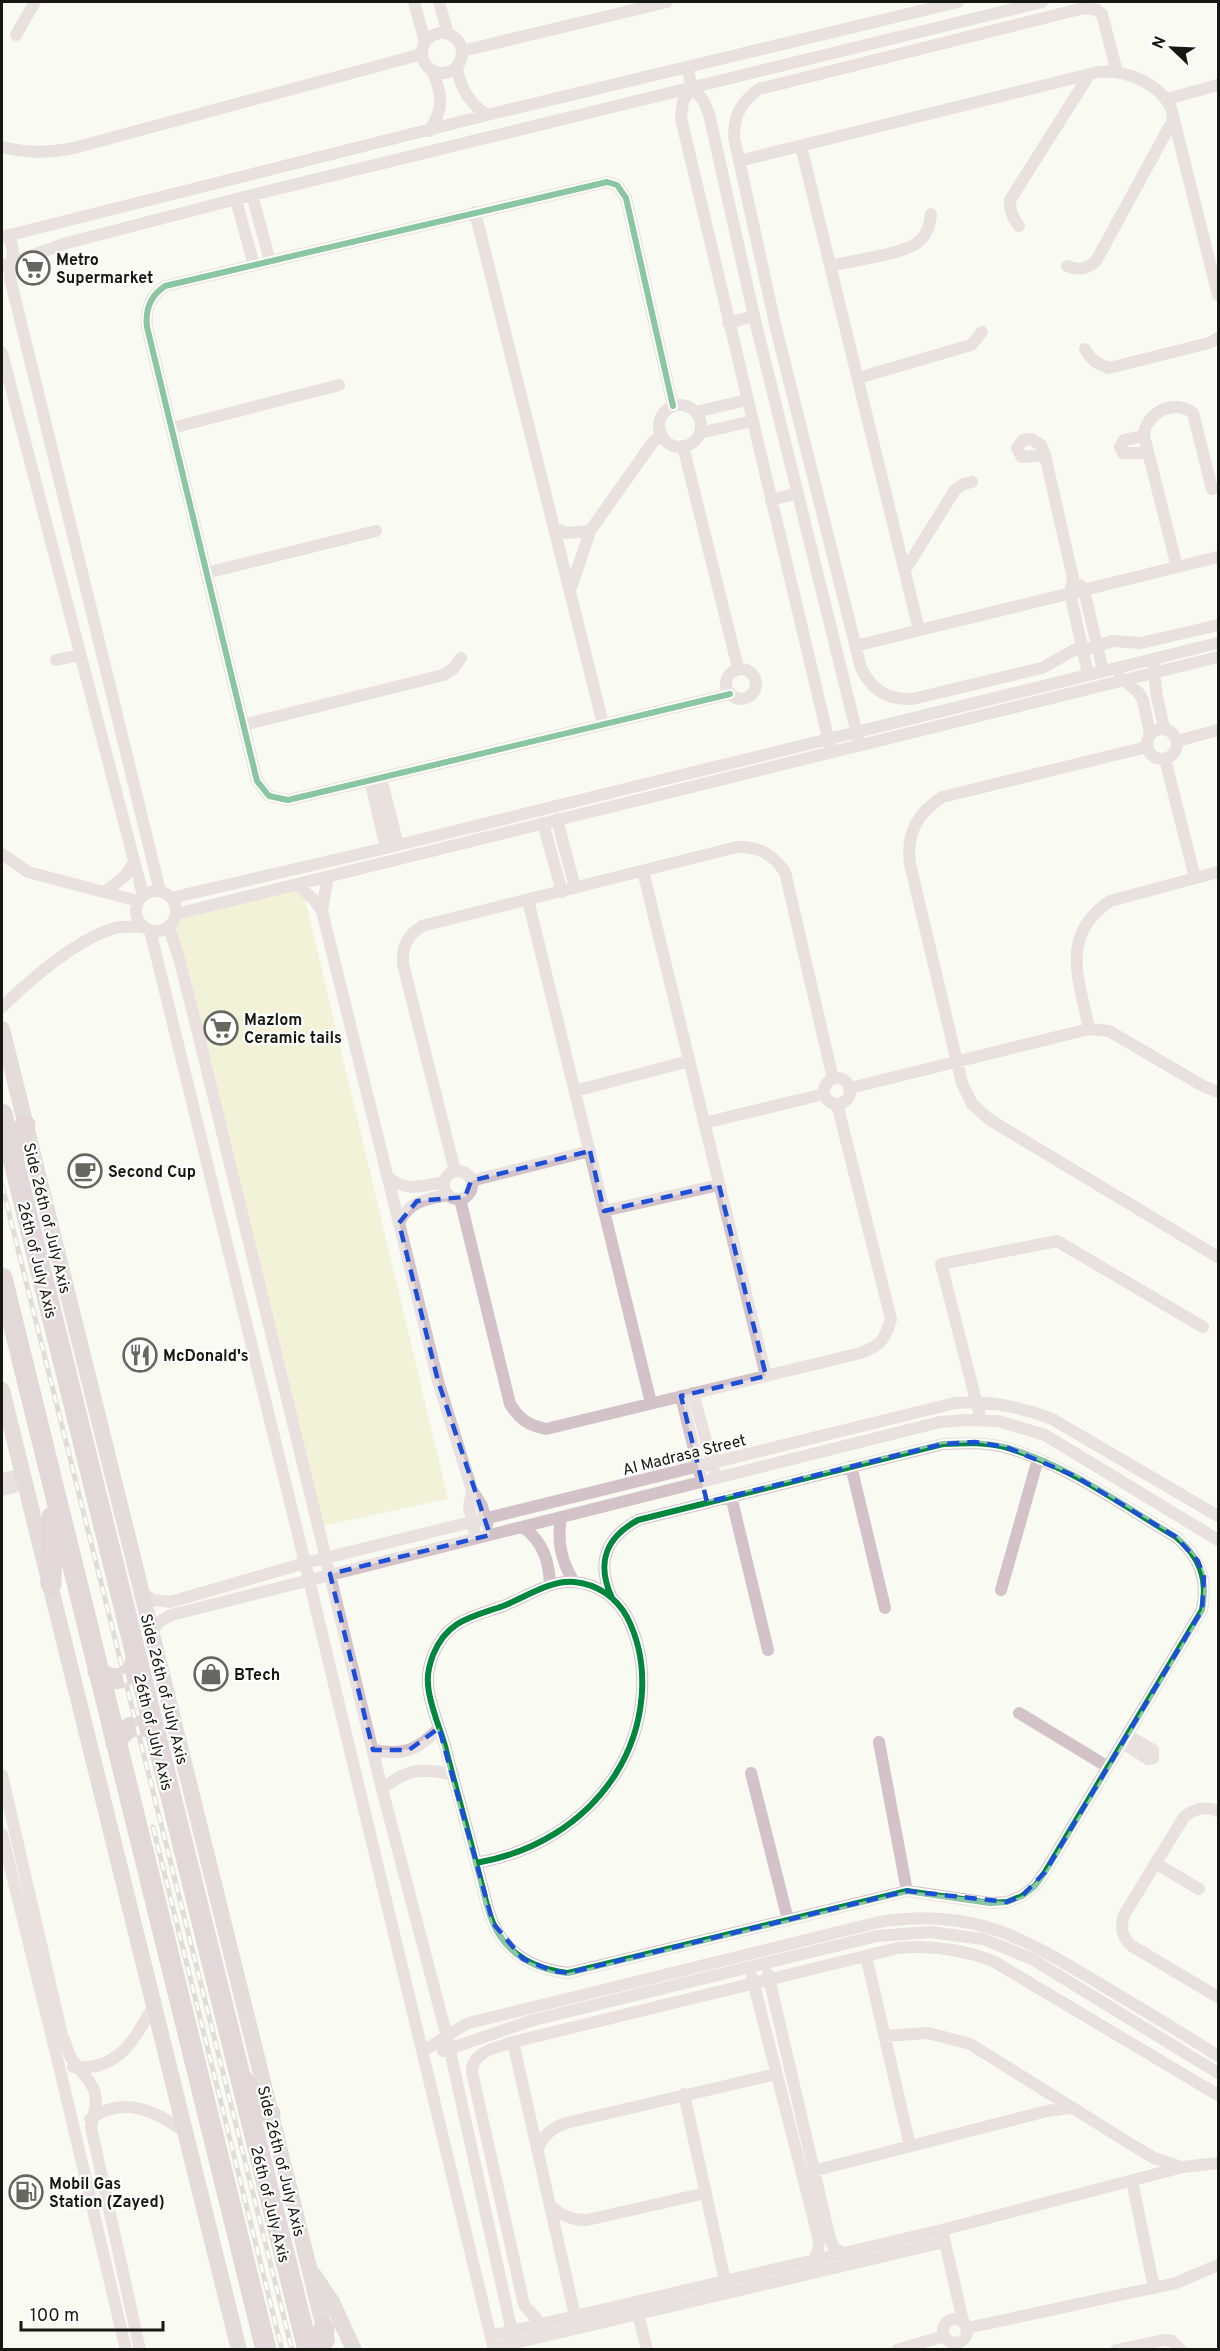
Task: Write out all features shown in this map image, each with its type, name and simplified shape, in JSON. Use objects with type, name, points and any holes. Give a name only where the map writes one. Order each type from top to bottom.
[{"type":"highway","name":"26th of July Axis","points":[[2,1114],[308,2349]]},
{"type":"highway","points":[[13,1159],[25,1125]]},
{"type":"highway","points":[[2,1278],[266,2349]]},
{"type":"highway","points":[[51,1584],[53,1489]]},
{"type":"highway","points":[[98,1671],[111,1679],[121,1678],[133,1668],[136,1659]]},
{"type":"highway","points":[[116,1744],[121,1734],[129,1728],[139,1725],[154,1730]]},
{"type":"highway","points":[[239,2075],[270,2114]]},
{"type":"main road","name":"Side 26th of July Axis","points":[[2,1029],[325,2343]]},
{"type":"main road","points":[[2,1390],[239,2349]]},
{"type":"main road","points":[[308,2268],[332,2302],[354,2349]]},
{"type":"street","points":[[16,35],[35,2]]},
{"type":"street","points":[[414,2],[426,66],[432,71],[439,86],[438,117],[429,131]]},
{"type":"street","points":[[439,2],[448,34]]},
{"type":"street","points":[[462,51],[666,2]]},
{"type":"street","points":[[4,236],[487,115],[958,2]]},
{"type":"street","points":[[7,263],[67,243],[252,195],[1042,2]]},
{"type":"street","points":[[1117,72],[1102,14],[1091,8],[1084,8],[759,89],[743,103],[734,123],[734,137],[776,324],[855,646],[861,668],[875,689],[886,696],[912,699],[1042,668],[1059,661],[1070,651],[1083,650],[1112,641],[1141,643],[1218,625]]},
{"type":"street","points":[[2,147],[15,151],[46,153],[70,149],[424,48],[438,33],[448,34],[458,41],[462,51],[460,62],[457,67],[445,74],[432,71]]},
{"type":"street","points":[[457,67],[464,92],[476,107],[487,115]]},
{"type":"street","points":[[687,67],[692,87],[703,100],[709,114],[754,316],[860,745]]},
{"type":"street","points":[[739,161],[1098,72],[1117,72],[1154,88],[1167,99],[1174,118],[1218,295]]},
{"type":"street","points":[[1019,226],[1010,210],[1010,200],[1014,191],[1089,75]]},
{"type":"street","points":[[1167,99],[1218,85]]},
{"type":"street","points":[[692,87],[683,101],[681,118],[832,752]]},
{"type":"street","points":[[1067,266],[1082,269],[1096,261],[1174,118]]},
{"type":"street","points":[[801,146],[919,630]]},
{"type":"street","points":[[673,406],[626,198],[621,189],[612,183],[602,182],[165,286],[156,293],[146,315],[171,428],[257,782],[264,792],[275,799],[288,800],[730,694],[743,699],[754,690],[754,676],[747,670],[738,668],[730,673],[725,681],[730,694]]},
{"type":"street","points":[[252,195],[270,261]]},
{"type":"street","points":[[237,200],[254,265]]},
{"type":"street","points":[[475,212],[603,724]]},
{"type":"street","points":[[830,266],[910,247],[917,243],[928,230],[931,214]]},
{"type":"street","points":[[2,1006],[26,983],[60,958],[101,933],[121,927],[163,930],[168,927],[176,914],[176,909],[166,894],[10,278],[7,263],[14,250],[13,242],[4,236]]},
{"type":"street","points":[[728,323],[754,316]]},
{"type":"street","points":[[858,378],[971,345],[982,332]]},
{"type":"street","points":[[1085,349],[1090,358],[1099,365],[1109,368],[1215,342]]},
{"type":"street","points":[[2,353],[134,862],[140,898],[135,915],[146,929],[305,1563],[493,2344],[638,2314],[817,2264],[943,2236],[1183,2167],[1218,2163]]},
{"type":"street","points":[[171,428],[339,385]]},
{"type":"street","points":[[696,412],[701,426],[700,433],[693,442],[683,446],[673,445],[662,435],[660,428],[663,415],[673,406],[681,405],[696,412],[747,400]]},
{"type":"street","points":[[734,403],[739,424]]},
{"type":"street","points":[[1177,567],[1144,436],[1147,422],[1157,411],[1179,407],[1187,408],[1193,413],[1212,489]]},
{"type":"street","points":[[700,433],[752,421]]},
{"type":"street","points":[[570,592],[590,531],[653,442],[662,435]]},
{"type":"street","points":[[1144,436],[1124,440],[1120,447],[1128,455],[1148,453]]},
{"type":"street","points":[[683,446],[738,668]]},
{"type":"street","points":[[1045,455],[1073,578],[1070,594],[1088,674]]},
{"type":"street","points":[[904,570],[956,490],[963,484],[972,482]]},
{"type":"street","points":[[771,500],[798,493]]},
{"type":"street","points":[[554,528],[567,532],[590,531]]},
{"type":"street","points":[[206,573],[376,531]]},
{"type":"street","points":[[855,646],[1218,557]]},
{"type":"street","points":[[1073,578],[1084,590],[1103,670]]},
{"type":"street","points":[[1079,632],[1093,629]]},
{"type":"street","points":[[2,854],[28,872],[91,890],[140,898],[148,892],[166,894],[207,889],[392,847],[1218,643]]},
{"type":"street","points":[[56,660],[80,655]]},
{"type":"street","points":[[176,914],[1218,657]]},
{"type":"street","points":[[243,725],[443,675],[453,669],[461,658]]},
{"type":"street","points":[[1123,666],[1119,673],[1122,680],[1138,692],[1143,700],[1150,734],[1147,747],[1154,757],[1165,759],[1175,752],[1177,741],[1175,735],[1164,728],[1157,697],[1156,672],[1152,662],[1148,660]]},
{"type":"street","points":[[1143,700],[1157,697]]},
{"type":"street","points":[[1150,734],[1164,728]]},
{"type":"street","points":[[1177,741],[1218,730]]},
{"type":"street","points":[[1147,747],[942,798],[928,807],[914,824],[908,850],[957,1062],[966,1094],[980,1113],[1218,1257]]},
{"type":"street","points":[[1165,759],[1195,878]]},
{"type":"street","points":[[375,779],[392,847]]},
{"type":"street","points":[[590,797],[594,810]]},
{"type":"street","points":[[556,819],[575,888]]},
{"type":"street","points":[[488,822],[493,835]]},
{"type":"street","points":[[543,823],[562,892]]},
{"type":"street","points":[[455,1171],[402,953],[405,942],[412,932],[422,926],[643,871],[748,846],[760,849],[778,863],[785,872],[833,1079]]},
{"type":"street","points":[[106,891],[125,876],[134,862]]},
{"type":"street","points":[[643,871],[766,1376]]},
{"type":"street","points":[[1089,1029],[1075,960],[1077,942],[1084,926],[1095,911],[1110,901],[1218,872]]},
{"type":"street","points":[[322,911],[328,876]]},
{"type":"street","points":[[297,884],[311,896],[322,911],[438,1381],[472,1490],[482,1506],[490,1535]]},
{"type":"street","points":[[207,889],[211,906]]},
{"type":"street","points":[[528,900],[651,1403]]},
{"type":"street","points":[[168,927],[191,1007],[307,1487],[448,2043],[514,2341]]},
{"type":"street","points":[[850,1088],[1089,1029],[1109,1031],[1203,1086],[1218,1092]]},
{"type":"street","points":[[575,1091],[689,1061]]},
{"type":"street","points":[[824,1094],[827,1083],[833,1079],[843,1079],[850,1088]]},
{"type":"street","points":[[824,1094],[829,1101],[837,1104],[848,1097],[850,1088]]},
{"type":"street","points":[[704,1123],[824,1094]]},
{"type":"street","points":[[399,1223],[403,1214],[417,1202],[454,1197],[471,1190],[471,1181],[465,1173],[455,1171],[448,1175],[444,1182],[445,1191],[454,1197],[510,1404],[518,1417],[531,1426],[546,1429],[861,1353],[876,1347],[887,1335],[891,1319],[837,1104]]},
{"type":"street","points":[[471,1181],[590,1151]]},
{"type":"street","points":[[387,1176],[404,1187],[444,1182]]},
{"type":"street","points":[[604,1211],[719,1185]]},
{"type":"street","points":[[414,1187],[417,1202]]},
{"type":"street","points":[[981,1420],[940,1266],[942,1264],[1053,1241],[1059,1242],[1203,1327]]},
{"type":"street","points":[[687,1395],[716,1479]]},
{"type":"street","points":[[687,1395],[702,1482]]},
{"type":"street","name":"Al Madrasa Street","points":[[140,1591],[153,1600],[170,1602],[305,1563],[955,1403],[976,1402],[1015,1406],[1052,1419],[1218,1516]]},
{"type":"street","name":"Al Madrasa Street","points":[[151,1634],[159,1622],[171,1615],[940,1422],[981,1420],[1014,1425],[1046,1436],[1218,1540]]},
{"type":"street","points":[[476,1863],[521,1852],[564,1829],[599,1796],[615,1774],[624,1759],[636,1725],[642,1699],[642,1657],[635,1633],[623,1611],[612,1598],[601,1590],[574,1582],[550,1585],[526,1597],[461,1620],[440,1641],[429,1669],[428,1684],[476,1863],[493,1923],[501,1937],[523,1959],[553,1971],[568,1973],[907,1891],[990,1903],[1007,1902],[1022,1896],[1035,1886],[1045,1872],[1202,1610],[1205,1593],[1204,1577],[1194,1554],[1176,1537],[1075,1476],[1006,1447],[975,1442],[943,1444],[638,1520],[624,1527],[613,1538],[606,1552],[604,1568],[606,1584],[612,1598]]},
{"type":"street","points":[[1001,1590],[1038,1459]]},
{"type":"street","points":[[1117,1478],[1126,1463]]},
{"type":"street","points":[[851,1466],[885,1608]]},
{"type":"street","points":[[2,1479],[25,1479]]},
{"type":"street","points":[[2,1490],[25,1479]]},
{"type":"street","points":[[472,1490],[469,1507],[476,1538]]},
{"type":"street","points":[[731,1496],[768,1650]]},
{"type":"street","points":[[561,1517],[559,1544],[566,1570],[574,1582]]},
{"type":"street","points":[[523,1527],[534,1535],[542,1546],[547,1558],[550,1585]]},
{"type":"street","points":[[1019,1713],[1108,1767]]},
{"type":"street","points":[[373,1750],[391,1754],[409,1750],[426,1742],[440,1728]]},
{"type":"street","points":[[879,1742],[907,1891]]},
{"type":"street","points":[[382,1789],[397,1777],[414,1771],[433,1770],[453,1775]]},
{"type":"street","points":[[751,1773],[788,1920]]},
{"type":"street","points":[[2,1775],[60,2026],[76,2068],[90,2081],[95,2092],[96,2104],[91,2127],[140,2349]]},
{"type":"street","points":[[1218,1811],[1197,1809],[1184,1817],[1124,1915],[1122,1922],[1123,1936],[1132,1946],[1218,1997]]},
{"type":"street","points":[[2,1834],[62,2074],[126,2349]]},
{"type":"street","points":[[1155,1863],[1199,1889]]},
{"type":"street","points":[[424,2054],[436,2045],[448,2043],[766,1963],[895,1934],[930,1932],[983,1939],[1032,1959],[1214,2070],[1217,2052],[1031,1944],[995,1928],[957,1919],[918,1917],[879,1922],[469,2023],[460,2026],[448,2043]]},
{"type":"street","points":[[541,2324],[524,2305],[472,2072],[475,2059],[479,2055],[513,2042],[898,1948],[936,1947],[965,1952],[993,1961],[1218,2095]]},
{"type":"street","points":[[866,1956],[910,2146]]},
{"type":"street","points":[[766,1963],[831,2244],[843,2253]]},
{"type":"street","points":[[750,1967],[819,2240],[817,2264]]},
{"type":"street","points":[[62,2074],[70,2068],[92,2067],[121,2055],[132,2042],[154,2006]]},
{"type":"street","points":[[885,2036],[928,2033],[970,2044],[1145,2153],[1183,2167]]},
{"type":"street","points":[[513,2042],[575,2316]]},
{"type":"street","points":[[537,2150],[545,2135],[558,2126],[684,2094],[776,2074]]},
{"type":"street","points":[[684,2094],[706,2193],[732,2287]]},
{"type":"street","points":[[72,2120],[81,2122],[114,2108],[138,2107],[161,2116],[185,2132]]},
{"type":"street","points":[[813,2171],[1047,2111],[1070,2108]]},
{"type":"street","points":[[1132,2181],[1154,2288]]},
{"type":"street","points":[[550,2205],[563,2216],[587,2220],[706,2193]]},
{"type":"street","points":[[94,2216],[110,2211]]},
{"type":"street","points":[[817,2264],[843,2253],[943,2236]]},
{"type":"street","points":[[897,2349],[942,2341],[958,2345],[967,2335],[943,2236]]},
{"type":"street","points":[[942,2341],[943,2327],[948,2320],[956,2318],[965,2324],[1154,2288],[1185,2280],[1218,2265]]},
{"type":"street","points":[[514,2341],[541,2324],[732,2287]]},
{"type":"street","points":[[638,2314],[646,2349]]},
{"type":"street","points":[[1116,2349],[1164,2340],[1172,2341],[1181,2349]]},
{"type":"highlighted area","points":[[590,1151],[604,1211],[719,1185],[766,1376],[681,1396],[707,1502],[943,1444],[975,1442],[1006,1447],[1075,1476],[1176,1537],[1198,1561],[1204,1577],[1202,1610],[1045,1872],[1022,1896],[1007,1902],[907,1891],[568,1973],[553,1971],[523,1959],[493,1923],[439,1728],[409,1750],[373,1750],[330,1574],[490,1535],[438,1381],[399,1223],[417,1201],[465,1197],[471,1181]]},
{"type":"green space","points":[[300,878],[448,1499],[322,1526],[171,912]]},
{"type":"railway","points":[[2,1185],[292,2350]]},
{"type":"railway","points":[[153,1827],[282,2350]]},
{"type":"cycle path","points":[[673,406],[626,198],[617,185],[607,182],[165,286],[152,299],[148,309],[147,327],[257,781],[269,796],[288,800],[730,694]]},
{"type":"cycle path","points":[[476,1863],[537,1844],[555,1834],[588,1808],[615,1775],[625,1757],[639,1717],[642,1697],[640,1656],[635,1636],[623,1610],[605,1593],[582,1583],[565,1582],[547,1586],[503,1606],[471,1617],[453,1627],[445,1634],[433,1655],[428,1680],[432,1706],[445,1746],[487,1906],[496,1929],[506,1944],[521,1957],[539,1966],[568,1973],[907,1891],[990,1903],[1007,1902],[1022,1896],[1035,1886],[1045,1872],[1202,1610],[1204,1588],[1196,1561],[1191,1552],[1176,1537],[1095,1487],[1052,1465],[1008,1448],[959,1443],[943,1444],[638,1520],[618,1535],[611,1543],[607,1553],[604,1563],[605,1574],[612,1598]]},
{"type":"place","name":"Metro Supermarket","points":[[33,268]]},
{"type":"place","name":"Mazlom Ceramic tails","points":[[221,1028]]},
{"type":"place","name":"Second Cup","points":[[85,1171]]},
{"type":"place","name":"McDonald's","points":[[140,1355]]},
{"type":"place","name":"BTech","points":[[211,1674]]},
{"type":"place","name":"Mobil Gas Station (Zayed)","points":[[26,2192]]}]
